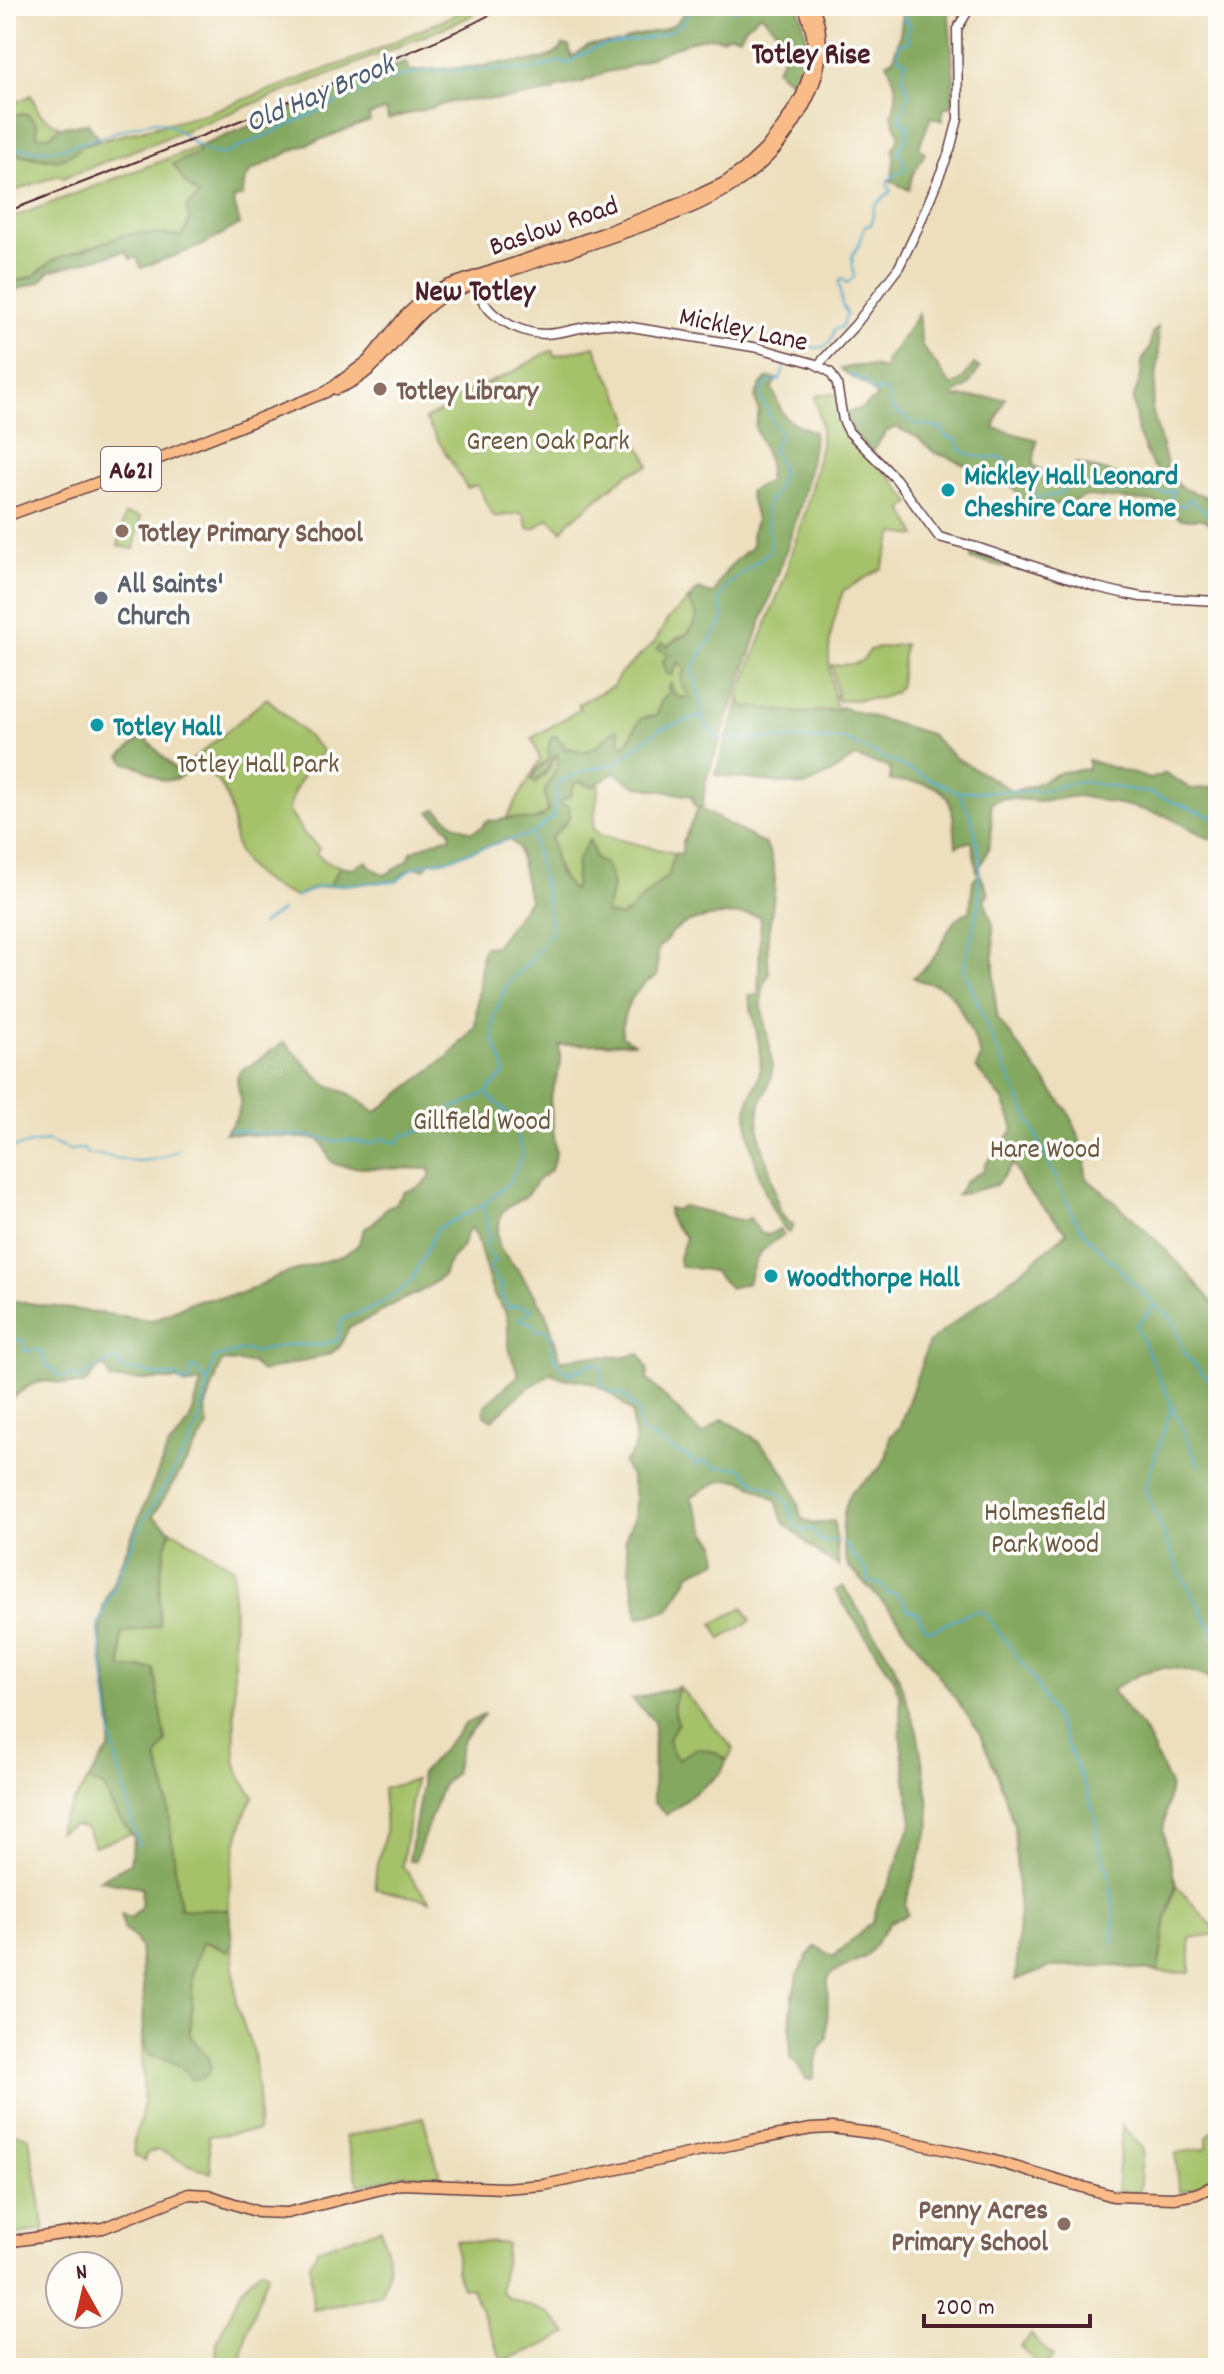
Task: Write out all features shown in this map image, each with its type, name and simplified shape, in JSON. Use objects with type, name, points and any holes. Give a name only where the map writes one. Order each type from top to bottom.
[{"type":"main road","name":"Baslow Road","points":[[6,516],[326,392],[368,361],[421,301],[447,286],[474,281],[713,189],[745,168],[775,137],[805,86],[813,49],[804,6]]},
{"type":"main road","name":"A621","points":[[474,281],[603,241],[686,210],[724,192],[747,176],[768,158],[785,136],[816,79],[821,44],[813,6]]},
{"type":"main road","points":[[6,2242],[103,2228],[189,2194],[208,2195],[258,2212],[287,2213],[401,2184],[495,2188],[544,2185],[811,2129],[871,2133],[977,2157],[1113,2196],[1174,2198],[1196,2194],[1218,2184]]},
{"type":"street","points":[[818,365],[856,324],[889,280],[918,228],[950,150],[958,119],[957,29],[971,6]]},
{"type":"street","name":"Mickley Lane","points":[[474,281],[491,313],[526,331],[545,334],[595,324],[613,324],[759,348],[818,365],[835,379],[843,420],[849,432],[896,479],[939,537],[1126,594],[1218,601]]},
{"type":"green space","points":[[474,6],[490,6],[353,65],[63,178],[59,175],[6,194],[6,153],[57,159],[66,157],[83,145],[204,114],[367,54]]},
{"type":"green space","points":[[685,6],[798,6],[807,47],[797,87],[776,69],[790,45],[761,14],[746,26],[740,37],[709,37],[688,42],[623,69],[554,88],[554,91],[511,99],[456,101],[388,119],[386,110],[369,115],[370,121],[295,149],[251,171],[244,183],[243,196],[233,199],[240,224],[201,246],[141,268],[137,257],[130,259],[126,251],[50,271],[40,282],[6,293],[6,284],[34,276],[53,260],[124,235],[182,236],[190,222],[186,208],[199,195],[186,184],[173,164],[198,153],[198,147],[406,62],[410,71],[522,62],[552,56],[563,45],[569,46],[572,57],[589,45],[621,42],[662,30],[676,23]]},
{"type":"green space","points":[[900,6],[948,6],[954,77],[952,107],[944,107],[942,121],[931,117],[919,148],[925,153],[912,176],[909,190],[889,180],[893,178],[893,148],[899,134],[892,115],[896,88],[887,62],[893,59],[899,40]]},
{"type":"green space","points":[[31,95],[40,114],[60,127],[49,136],[37,136],[36,124],[27,114],[14,114],[9,106]]},
{"type":"green space","points":[[6,101],[14,114],[27,114],[37,124],[37,136],[49,136],[61,127],[88,123],[99,140],[83,145],[59,160],[6,153],[6,136],[12,137],[6,123]]},
{"type":"green space","points":[[198,147],[200,195],[182,237],[140,233],[53,260],[34,276],[6,284],[6,220]]},
{"type":"green space","points":[[918,314],[922,346],[952,386],[961,381],[974,364],[980,368],[967,387],[955,397],[1005,398],[994,428],[1037,440],[1033,465],[1067,485],[1076,463],[1152,485],[1170,475],[1185,489],[1218,501],[1218,528],[1203,519],[1181,519],[1155,502],[1087,496],[1066,504],[1056,504],[1040,514],[997,474],[976,471],[935,453],[917,437],[896,427],[886,432],[872,452],[851,429],[845,412],[861,409],[877,397],[841,369],[873,366],[884,369],[885,361]]},
{"type":"green space","points":[[1158,327],[1159,356],[1152,409],[1167,464],[1166,471],[1160,472],[1152,465],[1138,433],[1133,400],[1142,361],[1150,348],[1152,333]]},
{"type":"green space","name":"Green Oak Park","points":[[595,346],[628,415],[631,436],[644,453],[649,466],[628,474],[562,531],[549,518],[534,529],[528,528],[521,513],[494,517],[477,485],[467,488],[425,419],[448,407],[446,402],[509,374],[548,352],[553,351],[554,356]]},
{"type":"green space","name":"Gillfield Wood","points":[[768,378],[777,379],[772,388],[782,412],[790,421],[814,432],[812,454],[797,516],[705,783],[703,806],[699,808],[766,845],[774,867],[768,940],[769,974],[762,997],[772,1070],[758,1120],[778,1206],[785,1219],[794,1225],[789,1233],[773,1210],[754,1158],[748,1125],[748,1106],[761,1061],[749,996],[758,995],[761,917],[729,915],[683,925],[658,948],[657,976],[636,993],[624,1018],[622,1036],[634,1043],[559,1045],[561,1064],[550,1099],[556,1155],[551,1170],[538,1180],[526,1196],[504,1210],[497,1235],[500,1249],[546,1312],[561,1361],[581,1356],[640,1354],[648,1370],[647,1379],[702,1435],[723,1419],[752,1437],[786,1475],[801,1518],[812,1524],[834,1521],[839,1566],[823,1557],[783,1522],[776,1500],[743,1481],[726,1480],[691,1497],[707,1533],[716,1544],[718,1561],[691,1573],[669,1610],[638,1618],[625,1539],[634,1518],[635,1497],[631,1477],[623,1463],[634,1449],[633,1414],[617,1398],[598,1386],[552,1373],[525,1390],[492,1420],[484,1415],[485,1405],[519,1375],[508,1348],[505,1311],[493,1294],[476,1235],[471,1228],[443,1276],[422,1291],[349,1327],[340,1346],[330,1354],[261,1372],[253,1363],[222,1361],[205,1409],[208,1427],[153,1516],[171,1530],[160,1577],[160,1625],[121,1634],[122,1668],[154,1669],[166,1741],[157,1758],[166,1790],[180,1909],[229,1909],[232,1944],[227,1952],[202,1942],[193,1972],[190,2035],[209,2060],[211,2070],[203,2078],[192,2080],[173,2062],[148,2054],[143,2040],[140,1947],[134,1937],[124,1930],[121,1914],[131,1918],[141,1907],[142,1887],[99,1880],[130,1863],[134,1838],[114,1810],[104,1787],[88,1781],[109,1749],[113,1730],[100,1633],[103,1607],[168,1447],[190,1418],[201,1382],[185,1385],[178,1380],[111,1380],[103,1367],[83,1385],[40,1382],[13,1398],[6,1392],[6,1300],[156,1319],[191,1302],[243,1293],[278,1276],[344,1255],[358,1245],[364,1229],[387,1207],[395,1204],[404,1192],[418,1188],[430,1178],[430,1169],[335,1164],[318,1139],[224,1133],[239,1109],[237,1077],[243,1069],[284,1042],[328,1085],[350,1094],[376,1112],[450,1055],[475,1027],[482,951],[485,947],[495,946],[529,900],[518,847],[509,839],[443,861],[429,862],[424,869],[415,867],[397,881],[330,886],[331,883],[340,866],[352,868],[367,861],[385,875],[408,860],[411,852],[440,839],[451,838],[450,830],[430,812],[437,809],[455,825],[472,832],[487,820],[540,818],[548,811],[545,791],[556,768],[557,754],[540,778],[535,782],[532,780],[550,757],[551,737],[557,736],[565,748],[586,751],[617,729],[619,742],[625,745],[642,718],[657,716],[671,684],[675,695],[688,697],[682,686],[684,666],[678,662],[672,675],[666,673],[663,660],[669,654],[657,649],[662,642],[667,646],[690,631],[697,616],[688,600],[699,589],[715,593],[730,567],[752,547],[756,520],[749,492],[768,481],[769,463],[755,427],[759,412],[755,399],[761,384]],"holes":[[[615,773],[635,786],[692,796],[698,808],[682,844],[682,854],[674,853],[669,875],[621,917],[605,913],[610,877],[605,864],[596,860],[589,840],[577,861],[575,888],[572,890],[558,872],[551,838],[569,818],[570,809],[567,805],[561,805],[560,801],[569,798],[574,784],[582,781],[592,787]]]},
{"type":"green space","points":[[819,394],[836,394],[840,421],[846,434],[891,477],[911,503],[903,509],[917,536],[894,533],[882,568],[843,591],[829,650],[830,676],[837,710],[800,713],[744,706],[738,697],[786,574],[806,510],[821,445],[821,424],[815,397]]},
{"type":"green space","points":[[125,514],[141,517],[134,549],[118,546]]},
{"type":"green space","points":[[974,550],[1037,571],[1031,573],[971,559]]},
{"type":"green space","points":[[688,600],[697,616],[694,627],[658,649],[669,654],[672,675],[678,662],[684,667],[682,686],[689,697],[669,693],[661,701],[657,716],[642,718],[625,745],[619,742],[613,731],[586,752],[565,748],[551,757],[534,771],[537,781],[547,773],[557,754],[559,762],[546,795],[546,815],[530,821],[506,819],[540,760],[532,738],[580,709],[578,704],[613,686],[620,674],[655,642],[667,620]]},
{"type":"green space","points":[[904,644],[900,685],[895,693],[881,698],[838,701],[832,665],[854,664],[863,659],[869,650]]},
{"type":"green space","name":"Totley Hall Park","points":[[267,698],[323,751],[297,785],[289,811],[304,834],[319,848],[316,854],[340,866],[330,886],[314,888],[295,897],[264,881],[247,866],[236,846],[224,791],[208,773],[190,762]]},
{"type":"green space","points":[[739,701],[744,706],[800,713],[837,710],[840,707],[930,734],[953,756],[1013,791],[1061,772],[1088,769],[1088,760],[1151,779],[1166,773],[1191,789],[1218,787],[1218,843],[1166,816],[1129,806],[1078,796],[1040,801],[1001,798],[991,803],[990,839],[977,872],[972,841],[956,846],[952,812],[943,792],[924,784],[890,781],[890,768],[855,757],[805,786],[715,775]]},
{"type":"green space","points":[[143,736],[176,770],[184,774],[177,779],[163,781],[140,767],[126,763],[121,756]]},
{"type":"green space","points":[[577,781],[592,787],[599,783],[593,829],[600,835],[674,853],[669,875],[621,917],[605,914],[613,888],[607,867],[596,860],[590,841],[577,861],[575,888],[572,890],[567,885],[557,866],[551,838],[566,823],[560,801],[571,795]]},
{"type":"green space","name":"Holmesfield Park Wood","points":[[980,874],[989,893],[984,899],[993,925],[998,1019],[1067,1110],[1078,1133],[1086,1178],[1156,1240],[1218,1309],[1218,1682],[1188,1671],[1164,1668],[1140,1674],[1112,1690],[1146,1734],[1170,1785],[1163,1831],[1176,1885],[1166,1918],[1158,1972],[1116,1966],[1049,1967],[1016,1980],[1019,1916],[1014,1826],[998,1776],[978,1730],[895,1615],[849,1567],[844,1549],[843,1518],[848,1499],[852,1491],[878,1470],[884,1460],[890,1436],[899,1428],[929,1342],[1067,1232],[1025,1188],[1013,1164],[996,1185],[957,1195],[966,1181],[983,1171],[1014,1128],[1003,1100],[976,1068],[981,1057],[954,999],[944,988],[913,977],[935,957],[954,922],[970,912],[973,880]]},
{"type":"green space","points":[[683,1206],[743,1221],[750,1218],[760,1233],[769,1235],[779,1229],[784,1235],[760,1254],[748,1283],[730,1288],[713,1271],[680,1266],[679,1257],[686,1238],[671,1222],[668,1208],[676,1210]]},
{"type":"green space","points":[[171,1530],[233,1567],[235,1760],[241,1779],[254,1796],[243,1819],[235,1851],[229,1909],[180,1909],[166,1790],[157,1758],[153,1669],[122,1668],[121,1633],[160,1624],[160,1577]]},
{"type":"green space","points":[[843,1586],[893,1662],[917,1731],[930,1826],[905,1905],[908,1915],[890,1922],[867,1956],[832,1973],[828,1979],[827,2039],[819,2048],[813,2080],[806,2079],[790,2057],[795,1983],[816,1946],[833,1957],[873,1922],[878,1902],[888,1886],[912,1822],[901,1743],[900,1697],[893,1677],[835,1591]]},
{"type":"green space","points":[[743,1607],[751,1621],[721,1639],[713,1624]]},
{"type":"green space","points":[[679,1687],[734,1749],[727,1760],[702,1752],[678,1760],[671,1750],[667,1739]]},
{"type":"green space","points":[[679,1687],[673,1706],[678,1723],[668,1739],[671,1750],[678,1759],[697,1748],[714,1752],[727,1760],[721,1773],[666,1815],[653,1802],[654,1721],[632,1699]]},
{"type":"green space","points":[[485,1714],[463,1739],[454,1773],[442,1786],[415,1861],[409,1861],[422,1785],[420,1775],[465,1724]]},
{"type":"green space","points":[[415,1780],[402,1866],[430,1901],[376,1889],[375,1881],[385,1828],[383,1789]]},
{"type":"green space","points":[[88,1781],[104,1787],[114,1810],[133,1833],[94,1846],[87,1828],[73,1825],[58,1832],[60,1823]]},
{"type":"green space","points":[[1176,1885],[1218,1932],[1190,1938],[1190,1973],[1158,1972],[1166,1918]]},
{"type":"green space","points":[[202,1941],[226,1951],[232,1944],[237,2007],[254,2053],[259,2105],[258,2131],[208,2136],[211,2173],[160,2150],[147,2153],[145,2161],[135,2155],[133,2144],[143,2108],[143,2040],[148,2054],[184,2067],[209,2060],[190,2035],[193,1972]]},
{"type":"green space","points":[[423,2117],[440,2175],[402,2175],[359,2186],[345,2137]]},
{"type":"green space","points":[[1122,2126],[1143,2148],[1139,2192],[1117,2191]]},
{"type":"green space","points":[[1215,2129],[1218,2179],[1179,2192],[1176,2153],[1207,2148],[1207,2137]]},
{"type":"green space","points":[[6,2131],[29,2137],[45,2230],[6,2236]]},
{"type":"green space","points":[[381,2228],[388,2270],[379,2295],[313,2310],[310,2263],[318,2249]]},
{"type":"green space","points":[[456,2240],[507,2244],[500,2290],[508,2298],[549,2313],[568,2333],[503,2361],[471,2287],[462,2288],[456,2270]]},
{"type":"green space","points":[[261,2269],[268,2273],[247,2331],[240,2368],[217,2368],[216,2343],[243,2287]]},
{"type":"green space","points":[[1031,2335],[1053,2357],[1042,2368],[1020,2346]]},
{"type":"waterway","name":"Old Hay Brook","points":[[6,145],[25,150],[63,148],[155,121],[174,128],[205,150],[225,154],[382,82],[427,71],[536,69],[560,61],[568,64],[596,48],[666,33],[678,27],[686,18],[690,6]]},
{"type":"waterway","name":"Old Hay Brook","points":[[726,6],[734,12],[744,6]]},
{"type":"waterway","points":[[796,351],[804,345],[824,347],[834,330],[842,327],[847,313],[842,305],[839,282],[842,278],[847,283],[854,277],[852,256],[865,226],[871,225],[875,205],[891,191],[888,180],[905,169],[898,152],[907,138],[909,127],[900,115],[909,96],[902,77],[906,62],[897,56],[899,43],[906,44],[910,40],[905,34],[910,29],[909,23],[904,22],[909,12],[908,6]]},
{"type":"waterway","points":[[6,1336],[24,1341],[24,1351],[41,1350],[47,1367],[59,1377],[71,1375],[78,1380],[115,1358],[129,1372],[134,1369],[159,1376],[177,1376],[183,1383],[191,1380],[190,1370],[195,1367],[208,1383],[214,1358],[243,1350],[254,1352],[288,1345],[321,1345],[338,1340],[341,1320],[379,1305],[410,1283],[437,1229],[483,1205],[509,1183],[523,1154],[513,1118],[486,1093],[505,1073],[493,1039],[494,1017],[507,984],[530,962],[552,932],[532,834],[553,817],[559,782],[589,769],[616,764],[659,729],[702,716],[700,694],[692,669],[724,618],[719,600],[729,584],[771,550],[766,505],[783,472],[773,449],[780,434],[762,401],[761,392],[768,382],[780,380],[786,362]]},
{"type":"waterway","points":[[849,374],[866,381],[868,387],[878,393],[882,390],[889,395],[890,403],[898,414],[918,426],[929,424],[935,429],[941,428],[945,436],[958,441],[959,448],[964,452],[979,457],[1002,458],[1034,491],[1035,498],[1057,495],[1066,488],[1089,483],[1099,484],[1107,491],[1121,492],[1132,488],[1164,493],[1174,490],[1170,500],[1175,504],[1185,506],[1189,498],[1211,517],[1218,518]]},
{"type":"waterway","points":[[702,717],[717,739],[844,739],[958,792],[972,818],[980,859],[979,903],[964,969],[997,1050],[1084,1233],[1155,1305],[1171,1317],[1186,1355],[1218,1390]]},
{"type":"waterway","points":[[958,792],[1040,791],[1079,781],[1150,793],[1218,819]]},
{"type":"waterway","points":[[295,897],[321,886],[397,881],[421,865],[532,834]]},
{"type":"waterway","points":[[261,925],[282,910]]},
{"type":"waterway","points":[[230,1130],[283,1133],[292,1137],[297,1134],[371,1144],[381,1138],[397,1143],[405,1134],[424,1131],[454,1106],[461,1106],[484,1094]]},
{"type":"waterway","points":[[6,1149],[47,1141],[69,1150],[84,1149],[88,1155],[141,1161],[179,1149]]},
{"type":"waterway","points":[[483,1205],[489,1236],[486,1247],[495,1262],[489,1267],[504,1286],[499,1289],[508,1308],[515,1305],[530,1308],[532,1311],[518,1319],[552,1336],[553,1355],[562,1368],[574,1375],[573,1370],[578,1367],[582,1371],[589,1363],[602,1366],[601,1385],[613,1393],[623,1394],[639,1413],[640,1430],[686,1455],[697,1466],[704,1460],[714,1467],[742,1468],[754,1481],[783,1497],[802,1530],[811,1529],[823,1542],[838,1540]]},
{"type":"waterway","points":[[1155,1305],[1136,1326],[1172,1405],[1145,1489],[1180,1572],[1218,1643]]},
{"type":"waterway","points":[[139,1846],[113,1745],[98,1625],[137,1533],[200,1421],[209,1381]]},
{"type":"waterway","points":[[1172,1405],[1199,1466]]},
{"type":"waterway","points":[[842,1541],[866,1570],[869,1582],[882,1585],[887,1593],[895,1593],[905,1602],[907,1609],[918,1614],[926,1629],[932,1630],[983,1610],[1032,1676],[1061,1730],[1096,1820],[1098,1844],[1110,1877],[1114,1944]]},
{"type":"railway","points":[[6,212],[396,57],[506,6]]},
{"type":"place","name":"Totley Library","points":[[380,389]]},
{"type":"place","name":"Mickley Hall Leonard Cheshire Care Home","points":[[948,490]]},
{"type":"place","name":"Totley Primary School","points":[[122,531]]},
{"type":"place","name":"All Saints' Church","points":[[101,598]]},
{"type":"place","name":"Totley Hall","points":[[97,725]]},
{"type":"place","name":"Woodthorpe Hall","points":[[771,1276]]},
{"type":"place","name":"Penny Acres Primary School","points":[[1064,2224]]},
{"type":"district","name":"Totley Rise","points":[[811,53]]},
{"type":"district","name":"New Totley","points":[[475,290]]},
{"type":"park label","name":"Hare Wood","points":[[1045,1147]]}]
